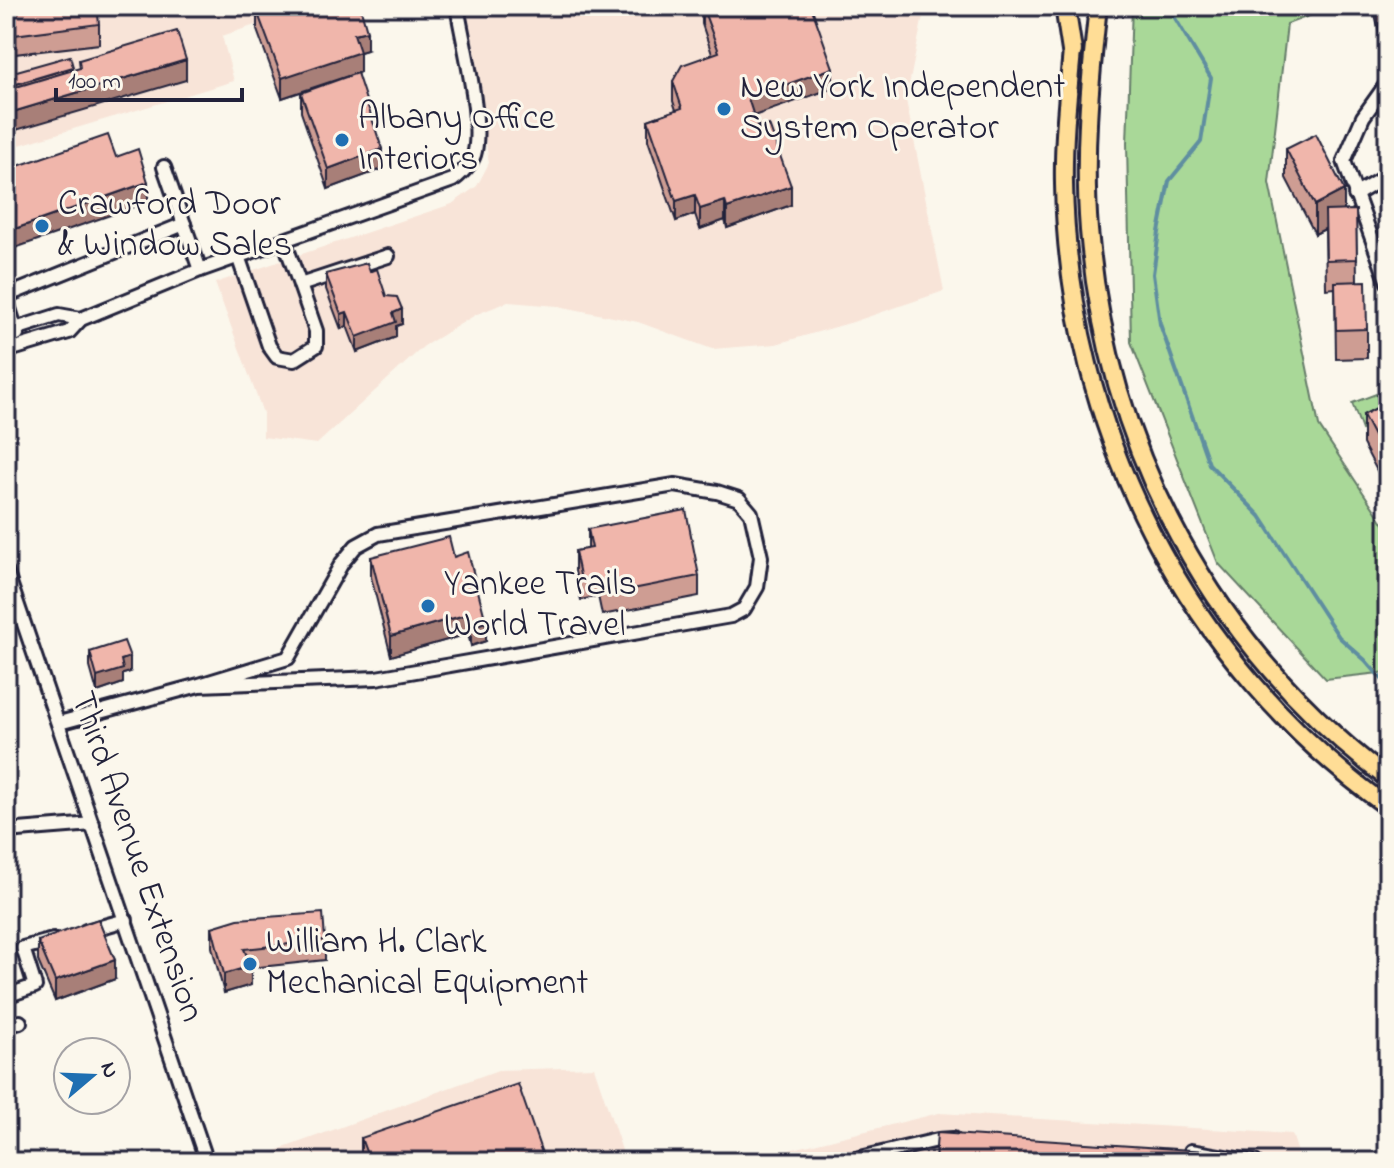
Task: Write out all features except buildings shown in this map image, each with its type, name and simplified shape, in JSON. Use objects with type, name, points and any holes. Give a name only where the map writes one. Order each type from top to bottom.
[{"type":"highway","points":[[1065,6],[1072,51]]},
{"type":"highway","points":[[1072,51],[1076,6]]},
{"type":"main road","points":[[1098,6],[1087,142],[1089,228],[1100,318],[1136,444],[1171,523],[1214,596],[1240,632],[1319,721],[1388,779]]},
{"type":"main road","points":[[1072,51],[1064,184],[1071,277],[1088,365],[1115,453],[1158,546],[1222,646],[1251,682],[1314,748],[1388,807]]},
{"type":"street","points":[[184,224],[6,298],[12,349],[69,332],[81,319],[200,270],[453,180],[469,164],[475,153],[476,138],[472,91],[457,6]]},
{"type":"street","points":[[1388,82],[1363,117],[1344,161],[1388,283]]},
{"type":"street","points":[[164,167],[200,270]]},
{"type":"street","points":[[1355,195],[1388,175]]},
{"type":"street","points":[[238,256],[269,346],[277,357],[294,360],[316,346],[316,331],[284,240]]},
{"type":"street","points":[[300,285],[388,256]]},
{"type":"street","points":[[11,331],[59,315],[81,319]]},
{"type":"street","points":[[59,723],[288,658],[342,563],[356,546],[378,534],[675,485],[739,499],[751,513],[757,529],[761,557],[757,587],[744,609],[731,616],[376,678],[199,685]]},
{"type":"street","name":"Third Avenue Extension","points":[[6,571],[207,1162]]},
{"type":"street","points":[[6,831],[93,824]]},
{"type":"street","points":[[6,996],[35,986],[23,948],[126,920]]},
{"type":"street","points":[[6,1026],[20,1022]]},
{"type":"street","points":[[843,1162],[938,1140],[962,1139]]},
{"type":"street","points":[[1176,1151],[1207,1152],[1255,1162]]},
{"type":"shaded area","points":[[6,6],[312,6],[222,36],[234,81],[6,149]]},
{"type":"shaded area","name":"New York Independent System Operator","points":[[465,6],[925,6],[906,100],[944,291],[776,344],[712,349],[638,322],[558,306],[508,302],[477,314],[424,346],[317,444],[263,437],[263,413],[215,283],[452,204],[477,186],[489,163]]},
{"type":"shaded area","points":[[594,1067],[626,1162],[245,1162],[498,1070]]},
{"type":"shaded area","points":[[939,1113],[1292,1134],[1301,1162],[741,1162]]},
{"type":"green space","points":[[1132,6],[1336,6],[1287,24],[1269,183],[1319,426],[1388,530],[1388,672],[1326,679],[1218,563],[1131,342],[1127,143]]},
{"type":"green space","points":[[1376,394],[1386,421],[1362,430],[1352,403]]},
{"type":"waterway","points":[[1147,6],[1172,13],[1211,78],[1201,142],[1169,181],[1153,274],[1160,324],[1209,464],[1260,516],[1339,637],[1388,686]]},
{"type":"place","name":"New York Independent System Operator","points":[[724,109]]},
{"type":"place","name":"Albany Office Interiors","points":[[342,140]]},
{"type":"place","name":"Crawford Door & Window Sales","points":[[42,226]]},
{"type":"place","name":"Yankee Trails World Travel","points":[[428,606]]},
{"type":"place","name":"William H. Clark Mechanical Equipment","points":[[250,964]]}]
